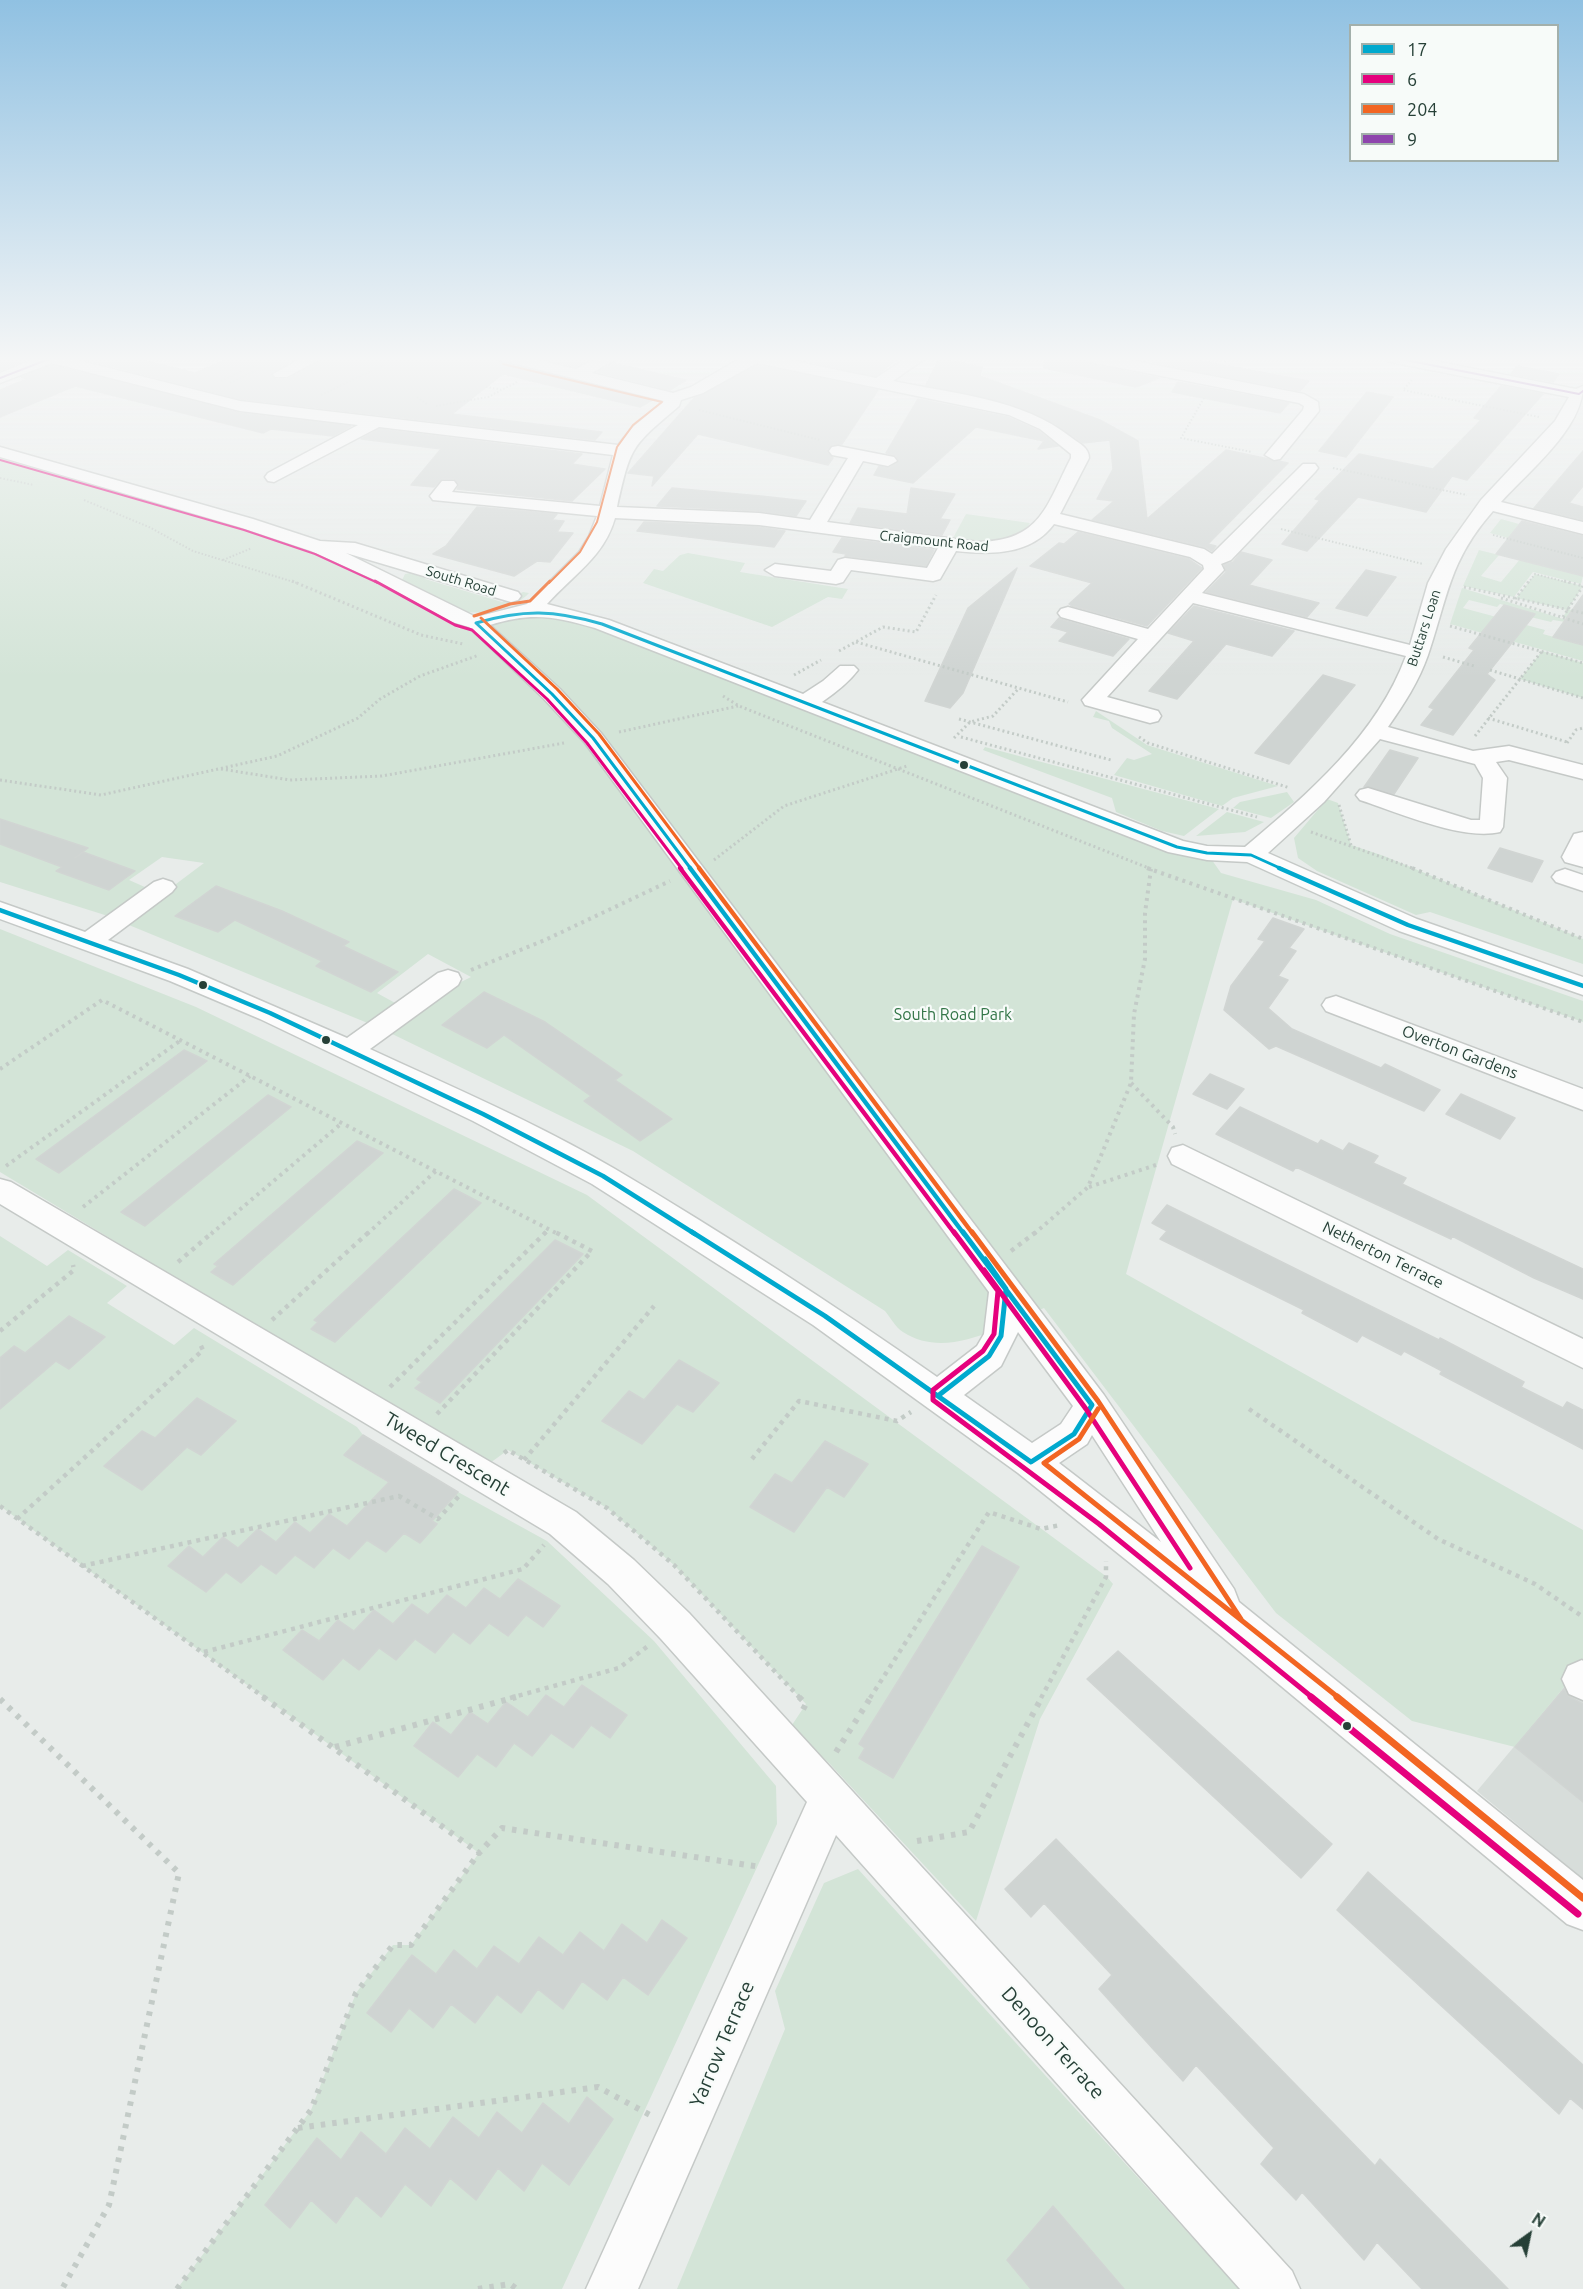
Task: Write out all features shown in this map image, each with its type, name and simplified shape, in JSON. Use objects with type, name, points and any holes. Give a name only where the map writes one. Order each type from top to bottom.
[{"type":"street","name":"South Road","points":[[41,464],[235,520],[318,547],[348,547],[511,596]]},
{"type":"street","points":[[274,477],[298,464]]},
{"type":"street","points":[[534,608],[542,595],[591,549],[608,512],[620,464]]},
{"type":"street","points":[[816,526],[853,464]]},
{"type":"street","name":"Craigmount Road","points":[[448,485],[439,496],[608,512],[720,516],[860,532],[948,549],[990,548],[1018,544],[1036,534],[1049,517],[1077,464]]},
{"type":"street","points":[[1211,562],[1224,556],[1314,464]]},
{"type":"street","name":"Buttars Loan","points":[[1251,855],[1317,796],[1374,730],[1402,689],[1419,653],[1441,576],[1487,504],[1525,464]]},
{"type":"street","points":[[1487,504],[1583,528]]},
{"type":"street","points":[[1049,517],[1197,553],[1211,562],[1214,570],[1093,700],[1150,716]]},
{"type":"street","points":[[318,547],[386,578],[459,618],[476,623],[552,694],[593,738],[1004,1273],[1235,1623]]},
{"type":"street","points":[[775,570],[836,578],[845,564],[933,575],[948,549]]},
{"type":"street","name":"South Road","points":[[386,578],[411,566]]},
{"type":"street","points":[[1189,596],[1419,653]]},
{"type":"street","name":"South Road","points":[[476,623],[512,611],[534,608],[554,610],[602,624],[1177,847],[1207,853],[1251,855],[1408,924],[1583,986]]},
{"type":"street","points":[[1068,613],[1152,636]]},
{"type":"street","points":[[805,703],[831,686],[842,661]]},
{"type":"street","points":[[1374,730],[1472,758],[1509,753],[1552,762],[1583,772]]},
{"type":"street","points":[[1368,795],[1469,827],[1491,827],[1495,778],[1482,757]]},
{"type":"street","points":[[1583,839],[1574,857],[1583,860]]},
{"type":"street","points":[[89,941],[163,887]]},
{"type":"street","points":[[0,910],[179,975],[349,1050],[483,1114],[603,1176],[825,1316],[1031,1462],[1235,1623],[1583,1908]]},
{"type":"street","points":[[349,1050],[448,979]]},
{"type":"street","name":"Overton Gardens","points":[[1336,1005],[1583,1100]]},
{"type":"street","name":"Netherton Terrace","points":[[1178,1142],[1583,1354]]},
{"type":"street","name":"Tweed Crescent","points":[[0,1190],[562,1523],[621,1572],[675,1626],[830,1798]]},
{"type":"street","points":[[939,1395],[989,1356],[1001,1336],[1004,1273]]},
{"type":"street","points":[[1031,1462],[1074,1434],[1092,1405]]},
{"type":"street","name":"Denoon Terrace","points":[[830,1798],[878,1848],[1274,2289]]},
{"type":"street","name":"Yarrow Terrace","points":[[612,2289],[683,2134],[830,1798]]},
{"type":"path","points":[[1255,522],[1441,576],[1583,624]]},
{"type":"path","points":[[1469,529],[1583,558]]},
{"type":"path","points":[[1513,602],[1535,574],[1583,586],[1563,617]]},
{"type":"path","points":[[842,661],[883,627],[916,632],[944,580],[933,575]]},
{"type":"path","points":[[1492,594],[1583,613]]},
{"type":"path","points":[[1429,620],[1583,663]]},
{"type":"path","points":[[1509,753],[1471,742],[1542,651]]},
{"type":"path","points":[[0,780],[101,795],[277,756],[358,718],[380,699],[420,676],[485,652]]},
{"type":"path","points":[[1419,653],[1474,666]]},
{"type":"path","points":[[221,769],[290,780],[382,776],[593,738],[739,706],[826,657]]},
{"type":"path","points":[[1490,670],[1583,698]]},
{"type":"path","points":[[448,979],[545,940],[711,863],[784,806],[898,771],[933,752],[970,723],[993,716],[1019,688]]},
{"type":"path","points":[[739,706],[898,771],[1151,869],[1583,1022]]},
{"type":"path","points":[[1488,718],[1567,742]]},
{"type":"path","points":[[959,719],[1112,760]]},
{"type":"path","points":[[1088,1187],[1131,1083],[1134,1014],[1144,959],[1145,913],[1151,869]]},
{"type":"path","points":[[0,1069],[102,1000],[592,1251],[416,1436]]},
{"type":"path","points":[[0,1171],[181,1040]]},
{"type":"path","points":[[0,1332],[74,1270],[70,1254],[72,1233],[250,1076]]},
{"type":"path","points":[[1004,1273],[1050,1222],[1088,1187],[1178,1142],[1131,1083]]},
{"type":"path","points":[[153,1282],[342,1123]]},
{"type":"path","points":[[250,1340],[436,1171]]},
{"type":"path","points":[[368,1408],[549,1229]]},
{"type":"path","points":[[524,1460],[654,1306]]},
{"type":"path","points":[[17,1519],[203,1350],[194,1333],[212,1317]]},
{"type":"path","points":[[752,1460],[799,1401],[897,1421],[939,1395]]},
{"type":"path","points":[[1249,1409],[1438,1539],[1535,1584],[1583,1617]]},
{"type":"path","points":[[82,1566],[399,1496],[438,1519]]},
{"type":"path","points":[[0,1506],[479,1853]]},
{"type":"path","points":[[830,1798],[829,1763],[988,1512],[1041,1528],[1104,1518],[1107,1577],[969,1832],[878,1848]]},
{"type":"path","points":[[204,1652],[523,1569]]},
{"type":"path","points":[[334,1747],[619,1668]]},
{"type":"path","points":[[0,1699],[179,1873],[109,2205],[62,2289]]},
{"type":"path","points":[[177,2289],[311,2110],[356,1993],[393,1945],[411,1945],[479,1853],[502,1828],[796,1872]]},
{"type":"path","points":[[298,2128],[598,2086],[683,2134]]},
{"type":"path","points":[[478,2289],[510,2284],[517,2289]]},
{"type":"shaded area","points":[[1583,1664],[1583,1879],[1477,1791]]},
{"type":"green space","name":"South Road Park","points":[[0,464],[24,464],[247,528],[327,558],[361,573],[459,629],[512,611],[554,610],[1207,853],[1221,873],[1316,900],[1390,934],[1583,1001],[1583,1022],[1233,899],[1126,1274],[1583,1530],[1583,1664],[1515,1747],[1412,1721],[1276,1613],[1044,1308],[993,1331],[956,1342],[938,1343],[920,1340],[903,1332],[885,1311],[633,1151],[386,1031],[441,992],[471,977],[428,954],[377,993],[397,1004],[370,1024],[124,923],[204,863],[162,857],[129,880],[147,888],[108,916],[0,882]]},
{"type":"green space","points":[[966,514],[1030,523],[1015,537],[995,542],[953,538]]},
{"type":"green space","points":[[1501,519],[1519,524],[1515,529],[1583,546],[1530,544],[1490,533]]},
{"type":"green space","points":[[1531,546],[1583,576],[1581,584],[1533,572],[1514,597],[1463,586],[1479,550],[1499,555],[1481,576],[1501,582]]},
{"type":"green space","points":[[688,553],[745,563],[740,572],[848,589],[842,599],[828,597],[772,627],[643,583],[654,569],[663,571],[680,555]]},
{"type":"green space","points":[[414,572],[427,575],[425,579],[502,602],[523,592],[529,593],[523,599],[507,607],[487,612],[468,612],[445,604],[402,580],[405,574]]},
{"type":"green space","points":[[1535,574],[1583,586],[1568,609],[1583,613],[1583,624],[1563,617],[1567,610],[1516,598]]},
{"type":"green space","points":[[1462,588],[1583,625],[1553,620],[1551,622],[1522,615],[1525,611],[1500,604],[1497,607],[1469,600],[1463,608],[1545,630],[1543,634],[1583,645],[1583,661],[1450,624]]},
{"type":"green space","points":[[1542,651],[1583,663],[1583,698],[1520,679]]},
{"type":"green space","points":[[1096,711],[1147,745],[1278,786],[1233,798],[1222,806],[1114,775],[1127,758],[1134,760],[1152,754],[1112,728],[1109,721],[1093,717]]},
{"type":"green space","points":[[985,747],[1219,809],[1184,836],[1162,831],[1116,812],[1112,798],[983,750]]},
{"type":"green space","points":[[1287,792],[1294,802],[1271,818],[1233,808],[1240,802]]},
{"type":"green space","points":[[1327,799],[1338,803],[1351,845],[1384,856],[1583,939],[1583,964],[1430,912],[1416,915],[1317,871],[1298,858],[1294,838]]},
{"type":"green space","points":[[1227,812],[1264,822],[1245,832],[1196,836]]},
{"type":"green space","points":[[0,929],[196,1007],[587,1195],[1107,1577],[1113,1584],[1040,1719],[976,1921],[829,1763],[790,1728],[806,1704],[674,1565],[607,1508],[508,1450],[490,1463],[377,1399],[0,1172]]},
{"type":"green space","points":[[0,1236],[47,1266],[68,1250],[127,1286],[107,1303],[174,1345],[194,1328],[357,1427],[363,1435],[344,1455],[438,1513],[458,1492],[547,1541],[654,1641],[776,1786],[777,1824],[562,2289],[177,2289],[311,2110],[356,1993],[393,1945],[411,1945],[479,1853],[0,1506]]},
{"type":"green space","points":[[858,1869],[1241,2289],[677,2289],[785,2029],[775,1991],[824,1883]]},
{"type":"building","points":[[429,464],[572,464],[605,469],[572,501],[457,489],[459,485],[454,479],[442,479],[434,487],[411,485]]},
{"type":"building","points":[[636,464],[672,464],[652,486],[654,476],[628,473]]},
{"type":"building","points":[[895,464],[935,464],[913,483],[874,475],[879,466],[889,468]]},
{"type":"building","points":[[1112,464],[1141,464],[1147,519],[1210,464],[1287,464],[1208,544],[1216,546],[1212,551],[1205,547],[1092,520],[1114,501],[1097,499],[1113,469]]},
{"type":"building","points":[[1349,464],[1407,464],[1433,469],[1438,464],[1481,464],[1467,480],[1452,476],[1426,512],[1358,497],[1307,551],[1282,544],[1320,500],[1315,499]]},
{"type":"building","points":[[1572,464],[1583,464],[1583,486],[1569,503],[1583,507],[1583,520],[1534,508]]},
{"type":"building","points":[[672,488],[806,501],[796,516],[759,511],[657,506]]},
{"type":"building","points":[[911,488],[955,494],[940,519],[950,520],[942,535],[850,523],[858,508],[907,514]]},
{"type":"building","points":[[477,507],[557,514],[552,520],[564,521],[557,532],[573,533],[550,562],[537,561],[514,576],[433,554],[446,546]]},
{"type":"building","points":[[1522,521],[1583,536],[1583,576],[1496,554]]},
{"type":"building","points":[[644,522],[759,527],[785,531],[774,547],[637,531]]},
{"type":"building","points":[[1078,532],[1189,559],[1202,568],[1147,626],[1072,606],[1069,604],[1092,583],[1030,566],[1059,543],[1064,544]]},
{"type":"building","points":[[842,538],[934,550],[926,566],[845,556],[846,554],[833,552]]},
{"type":"building","points":[[1241,552],[1272,560],[1249,585],[1319,603],[1307,617],[1206,592],[1226,572],[1224,565],[1233,562]]},
{"type":"building","points":[[1017,568],[963,693],[950,708],[925,701],[968,608]]},
{"type":"building","points":[[1366,570],[1396,577],[1367,616],[1336,608]]},
{"type":"building","points":[[1583,595],[1583,645],[1553,637]]},
{"type":"building","points":[[1504,605],[1535,614],[1487,674],[1495,680],[1453,735],[1421,725],[1434,709],[1429,707],[1474,650],[1469,648]]},
{"type":"building","points":[[1194,606],[1294,631],[1272,656],[1226,644],[1177,699],[1149,691],[1194,641],[1168,633]]},
{"type":"building","points":[[1059,618],[1129,639],[1113,656],[1059,641],[1068,632],[1051,627]]},
{"type":"building","points":[[1323,675],[1355,685],[1289,764],[1255,753]]},
{"type":"building","points":[[1390,750],[1418,758],[1394,794],[1364,787]]},
{"type":"building","points":[[0,819],[88,848],[75,858],[83,852],[135,871],[109,890],[56,871],[62,867],[0,844]]},
{"type":"building","points":[[1500,848],[1543,861],[1532,882],[1488,868]]},
{"type":"building","points":[[216,886],[282,911],[349,942],[343,946],[398,972],[371,992],[316,966],[322,961],[235,920],[218,932],[175,916]]},
{"type":"building","points":[[1273,918],[1304,929],[1289,948],[1296,951],[1278,976],[1288,980],[1268,1008],[1292,1029],[1381,1068],[1385,1064],[1440,1090],[1424,1111],[1276,1046],[1269,1049],[1224,1010],[1231,986],[1265,941],[1258,939]]},
{"type":"building","points":[[484,992],[545,1022],[622,1075],[615,1080],[672,1119],[640,1141],[584,1101],[591,1096],[504,1035],[487,1048],[442,1025]]},
{"type":"building","points":[[184,1050],[207,1061],[59,1173],[36,1159]]},
{"type":"building","points":[[1210,1074],[1244,1089],[1227,1109],[1193,1094]]},
{"type":"building","points":[[1461,1094],[1515,1118],[1500,1139],[1446,1114]]},
{"type":"building","points":[[268,1095],[291,1107],[145,1226],[121,1212]]},
{"type":"building","points":[[1240,1107],[1318,1144],[1321,1140],[1343,1151],[1349,1143],[1378,1156],[1373,1163],[1406,1178],[1402,1184],[1583,1269],[1583,1299],[1534,1278],[1452,1236],[1451,1239],[1296,1167],[1293,1171],[1216,1134]]},
{"type":"building","points":[[357,1141],[383,1153],[233,1285],[211,1272],[218,1266],[214,1264]]},
{"type":"building","points":[[454,1189],[481,1203],[335,1342],[311,1329],[318,1322],[314,1320]]},
{"type":"building","points":[[1167,1205],[1439,1340],[1440,1338],[1524,1382],[1521,1387],[1563,1408],[1567,1402],[1583,1410],[1583,1449],[1440,1374],[1442,1371],[1404,1351],[1401,1355],[1362,1335],[1357,1342],[1302,1313],[1304,1310],[1160,1239],[1167,1231],[1152,1223]]},
{"type":"building","points":[[555,1240],[583,1254],[440,1403],[415,1388],[422,1382],[417,1379]]},
{"type":"building","points":[[69,1316],[105,1337],[69,1369],[56,1361],[0,1409],[0,1358],[14,1346],[25,1353]]},
{"type":"building","points":[[679,1360],[719,1383],[693,1412],[677,1404],[642,1444],[602,1421],[629,1391],[644,1400]]},
{"type":"building","points":[[197,1398],[236,1421],[201,1455],[187,1447],[142,1490],[104,1466],[142,1431],[155,1438]]},
{"type":"building","points":[[363,1435],[458,1492],[432,1521],[437,1524],[420,1543],[404,1533],[386,1552],[367,1540],[349,1559],[333,1548],[314,1568],[295,1555],[276,1574],[261,1564],[241,1583],[226,1572],[206,1592],[168,1566],[189,1546],[203,1557],[223,1537],[238,1548],[258,1529],[276,1542],[295,1522],[310,1533],[329,1514],[347,1526],[389,1482],[344,1455]]},
{"type":"building","points":[[825,1441],[868,1464],[844,1497],[827,1487],[794,1532],[750,1507],[775,1474],[792,1483]]},
{"type":"building","points":[[982,1546],[1019,1567],[893,1778],[859,1758],[865,1748],[859,1744]]},
{"type":"building","points":[[518,1579],[560,1606],[543,1627],[526,1615],[508,1636],[489,1623],[470,1644],[453,1632],[435,1653],[415,1639],[396,1660],[379,1648],[359,1670],[343,1658],[323,1680],[283,1650],[302,1630],[319,1641],[338,1620],[354,1631],[374,1610],[393,1624],[412,1604],[428,1615],[447,1595],[466,1608],[484,1588],[500,1599]]},
{"type":"building","points":[[1118,1651],[1332,1844],[1301,1878],[1087,1679]]},
{"type":"building","points":[[582,1685],[627,1715],[610,1738],[591,1725],[573,1748],[551,1733],[532,1756],[514,1743],[496,1767],[477,1754],[458,1777],[414,1746],[433,1722],[451,1735],[470,1712],[488,1724],[506,1702],[528,1717],[546,1695],[564,1707]]},
{"type":"building","points":[[1564,1689],[1568,1696],[1583,1704],[1583,1802],[1515,1747]]},
{"type":"building","points":[[1056,1839],[1375,2166],[1380,2159],[1508,2289],[1422,2289],[1377,2242],[1364,2260],[1302,2192],[1296,2200],[1261,2164],[1274,2148],[1196,2065],[1183,2081],[1099,1989],[1112,1975],[1044,1903],[1031,1917],[1005,1889]]},
{"type":"building","points":[[1368,1872],[1583,2065],[1583,2109],[1570,2098],[1559,2114],[1337,1910]]},
{"type":"building","points":[[662,1920],[687,1938],[648,1995],[623,1977],[607,2000],[582,1981],[563,2009],[538,1989],[521,2013],[497,1994],[475,2023],[451,2004],[433,2028],[409,2008],[391,2032],[367,2013],[412,1955],[436,1974],[454,1950],[477,1969],[494,1946],[519,1964],[539,1937],[563,1955],[580,1932],[604,1951],[622,1924],[647,1943]]},
{"type":"building","points":[[587,2097],[613,2119],[569,2185],[542,2163],[524,2191],[498,2168],[476,2200],[450,2178],[431,2206],[405,2184],[381,2217],[356,2195],[336,2223],[311,2200],[290,2228],[265,2205],[317,2138],[341,2160],[361,2132],[386,2154],[405,2128],[430,2149],[453,2117],[479,2138],[497,2112],[522,2133],[543,2103],[569,2124]]},
{"type":"building","points":[[1053,2206],[1124,2289],[1031,2289],[1007,2260]]},
{"type":"transit line","name":"6","points":[[13,464],[244,530],[315,554],[383,585],[455,625],[472,630],[547,699],[587,743],[998,1291],[994,1334],[983,1351],[933,1390],[933,1400],[1099,1524],[1578,1914]]},
{"type":"transit line","name":"204","points":[[474,616],[510,604],[530,601],[580,552],[597,522],[613,464]]},
{"type":"transit line","name":"17","points":[[476,623],[511,614],[539,611],[553,612],[602,624],[1177,847],[1207,853],[1251,855],[1408,925],[1583,986]]},
{"type":"transit line","name":"204","points":[[481,618],[557,689],[599,734],[1098,1401],[1241,1619]]},
{"type":"transit line","name":"17","points":[[0,910],[179,975],[270,1013],[483,1114],[603,1176],[825,1316],[1031,1462],[1074,1434],[1092,1405],[593,738],[552,694],[476,623]]},
{"type":"transit line","name":"17","points":[[939,1395],[989,1356],[1001,1336],[1006,1289],[985,1259]]},
{"type":"transit line","name":"6","points":[[984,1270],[1086,1409],[1190,1568]]},
{"type":"transit line","name":"204","points":[[1098,1409],[1079,1439],[1044,1463],[1240,1617],[1583,1898]]}]
